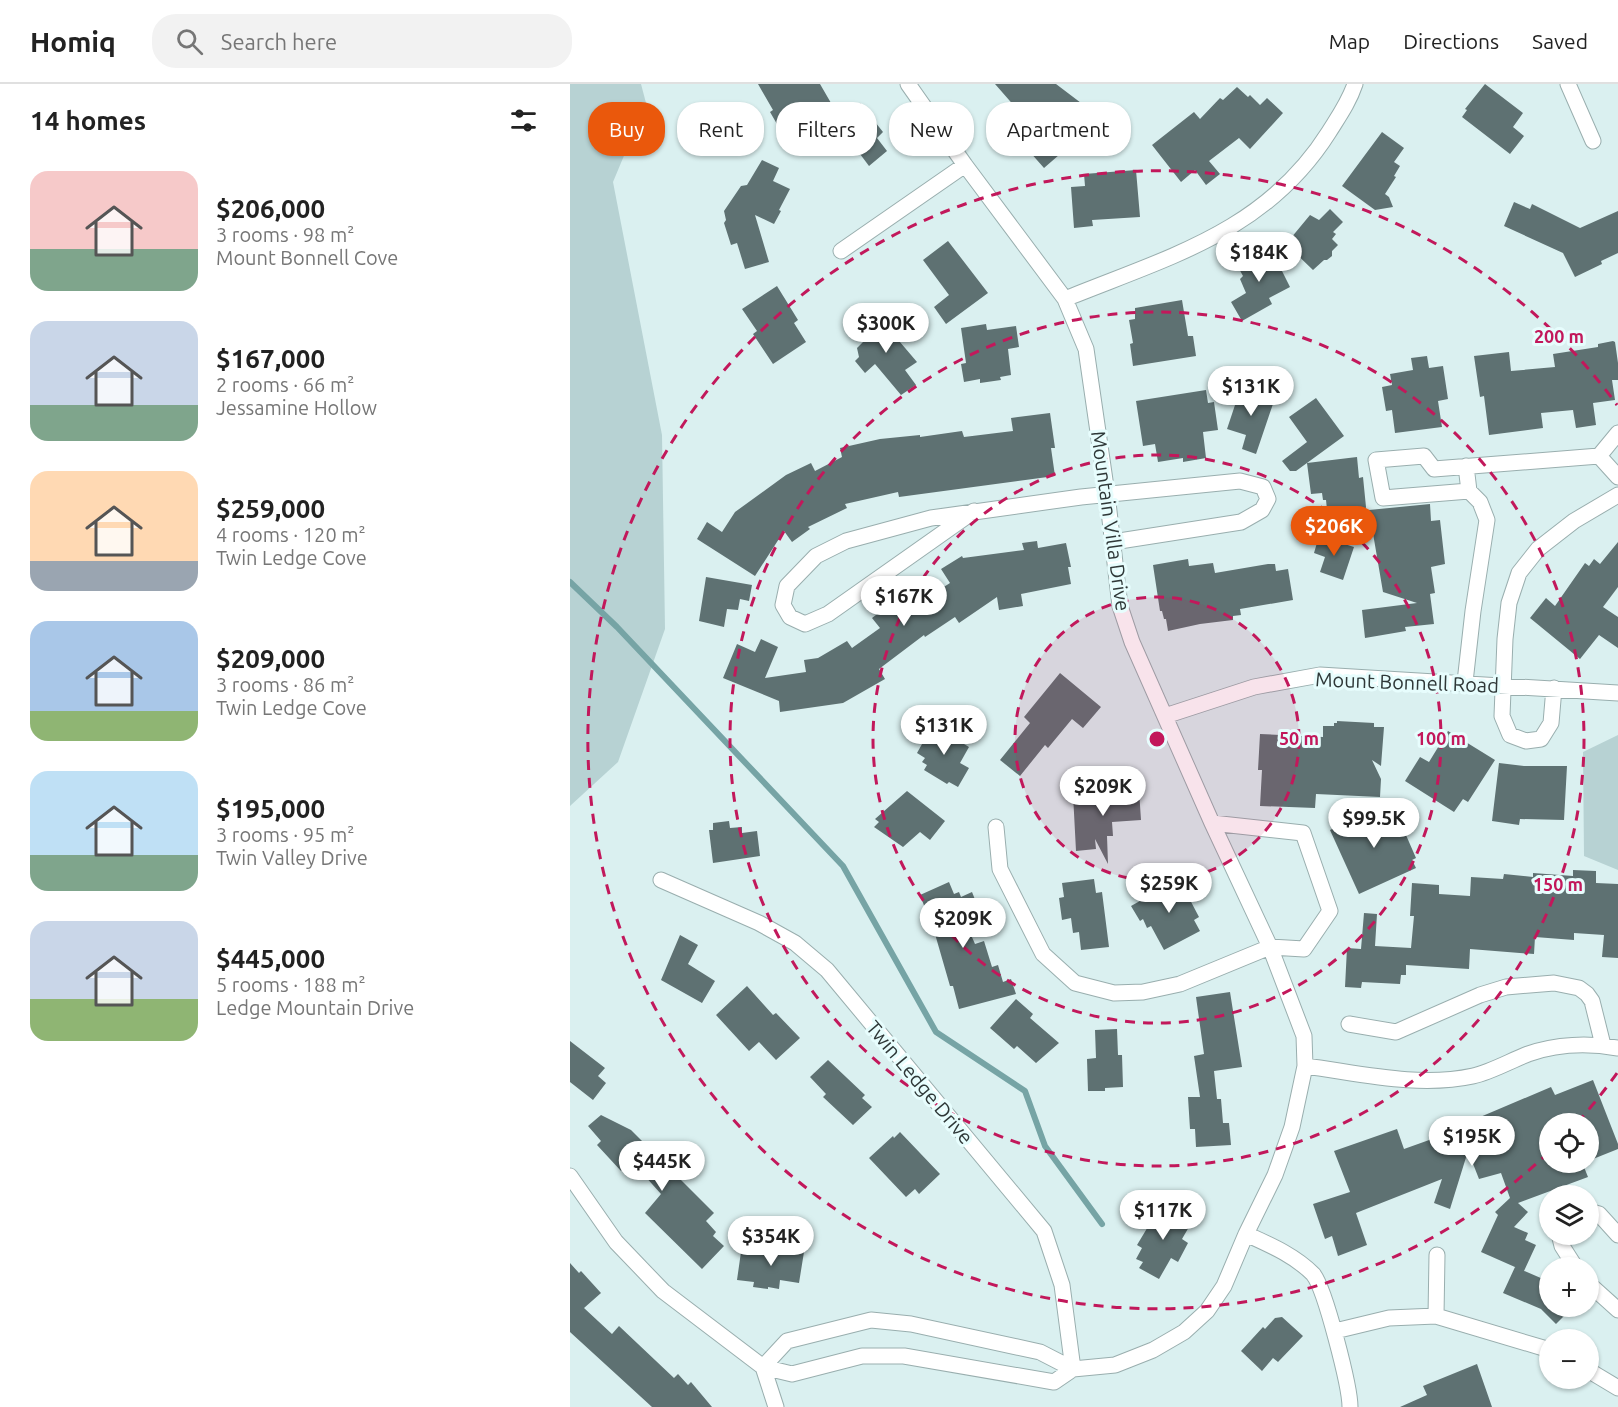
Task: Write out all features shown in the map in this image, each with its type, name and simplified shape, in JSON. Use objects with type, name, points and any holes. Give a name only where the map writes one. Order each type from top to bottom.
[{"type":"street","name":"Mountain Villa Drive","points":[[763,1367],[792,1374],[862,1356],[904,1356],[1054,1382],[1073,1369],[1115,1365],[1153,1350],[1184,1332],[1207,1311],[1224,1286],[1275,1175],[1292,1127],[1305,1066],[1304,1036],[1270,947],[1132,642],[1120,606],[1107,494],[1086,349],[1065,299],[908,84]]},
{"type":"street","points":[[1065,299],[1203,243],[1241,222],[1282,190],[1317,151],[1349,102],[1355,84]]},
{"type":"street","points":[[1568,84],[1593,141]]},
{"type":"street","points":[[841,251],[965,165]]},
{"type":"street","points":[[1469,491],[1383,498],[1376,460],[1424,456],[1434,470],[1599,456],[1618,433]]},
{"type":"street","points":[[1599,456],[1618,477]]},
{"type":"street","points":[[1466,466],[1469,491],[1480,502],[1487,520],[1473,611],[1466,682]]},
{"type":"street","points":[[974,511],[828,614],[805,624],[790,617],[783,605],[787,586],[816,556],[846,542],[920,521],[974,511],[1107,494],[1240,481],[1263,487],[1268,499],[1262,510],[1241,522],[1113,542]]},
{"type":"street","points":[[1554,688],[1551,723],[1541,739],[1526,741],[1510,735],[1502,716],[1509,603],[1519,573],[1538,549],[1574,521],[1618,495]]},
{"type":"street","name":"Mount Bonnell Road","points":[[1166,716],[1254,687],[1320,675],[1466,682],[1618,693]]},
{"type":"street","points":[[996,827],[1000,869],[1043,954],[1075,983],[1114,993],[1143,992],[1180,984],[1270,947],[1304,949],[1330,911],[1303,833],[1212,823]]},
{"type":"street","name":"Twin Ledge Drive","points":[[661,880],[759,923],[795,943],[827,970],[1044,1231],[1062,1285],[1073,1369]]},
{"type":"street","points":[[1305,1066],[1410,1080],[1443,1080],[1474,1076],[1531,1053],[1563,1046],[1611,1047],[1587,994],[1579,988],[1554,983],[1506,987],[1480,995],[1396,1032],[1349,1024]]},
{"type":"street","points":[[570,1176],[616,1242],[663,1291],[763,1367],[776,1407]]},
{"type":"street","points":[[1599,1214],[1618,1235]]},
{"type":"street","points":[[1246,1234],[1295,1257],[1315,1277],[1335,1331],[1350,1407]]},
{"type":"street","points":[[1436,1316],[1437,1255]]},
{"type":"street","points":[[1599,1293],[1618,1310]]},
{"type":"street","points":[[1335,1331],[1389,1318],[1436,1316],[1539,1347]]},
{"type":"street","points":[[763,1367],[787,1341],[871,1320],[911,1324],[1040,1352],[1073,1369]]},
{"type":"street","points":[[1599,1377],[1618,1388]]},
{"type":"shaded area","points":[[570,84],[641,84],[646,102],[588,102],[588,156],[624,156],[613,182],[662,435],[665,629],[618,762],[570,806]]},
{"type":"shaded area","points":[[1618,735],[1618,870],[1584,856],[1583,752]]},
{"type":"building","points":[[758,84],[820,84],[830,102],[776,102],[776,122],[770,112],[773,110]]},
{"type":"building","points":[[995,84],[1056,84],[1080,102],[1011,102]]},
{"type":"building","points":[[1485,84],[1523,113],[1513,127],[1524,136],[1510,154],[1462,117],[1467,110],[1465,109]]},
{"type":"building","points":[[1237,87],[1260,105],[1267,98],[1283,113],[1250,149],[1239,138],[1209,161],[1220,174],[1206,185],[1195,170],[1181,182],[1152,145],[1194,112],[1200,119],[1220,98],[1223,100]]},
{"type":"building","points":[[877,124],[883,132],[877,138]]},
{"type":"building","points":[[1382,132],[1404,148],[1394,162],[1400,166],[1385,194],[1389,197],[1393,207],[1375,210],[1342,186]]},
{"type":"building","points":[[877,138],[887,151],[869,166],[862,156],[877,156]]},
{"type":"building","points":[[1033,156],[1058,156],[1044,168]]},
{"type":"building","points":[[762,160],[779,168],[773,181],[790,189],[774,224],[755,215],[769,262],[745,269],[737,243],[731,245],[724,223],[726,220],[724,211],[741,186],[747,185]]},
{"type":"building","points":[[1136,170],[1140,217],[1092,220],[1093,226],[1074,228],[1071,187],[1085,186],[1084,174]]},
{"type":"building","points":[[1514,202],[1530,209],[1532,204],[1580,228],[1618,211],[1618,253],[1601,261],[1602,264],[1575,277],[1563,253],[1504,226]]},
{"type":"building","points":[[1330,209],[1343,222],[1333,232],[1336,234],[1332,239],[1338,245],[1332,251],[1332,256],[1313,270],[1286,244],[1310,215],[1319,220]]},
{"type":"building","points":[[948,241],[988,293],[946,324],[934,307],[949,295],[923,260]]},
{"type":"building","points":[[1270,247],[1290,287],[1269,298],[1272,304],[1242,321],[1231,302],[1246,293],[1240,279],[1243,276],[1237,265]]},
{"type":"building","points":[[777,286],[798,320],[794,323],[806,342],[773,364],[753,334],[757,331],[742,309]]},
{"type":"building","points":[[1182,300],[1188,336],[1193,336],[1196,356],[1133,366],[1130,344],[1133,343],[1129,320],[1135,319],[1135,308]]},
{"type":"building","points":[[877,311],[917,362],[905,370],[916,385],[901,395],[875,364],[865,373],[855,361],[859,357],[857,348],[863,342],[859,337],[871,329],[864,322]]},
{"type":"building","points":[[986,324],[987,330],[1016,326],[1019,347],[1008,349],[1011,375],[1000,377],[1001,380],[980,383],[980,379],[964,382],[961,364],[966,363],[961,328]]},
{"type":"building","points":[[1613,341],[1618,363],[1618,380],[1612,380],[1615,400],[1593,403],[1596,425],[1576,428],[1573,410],[1541,413],[1543,428],[1489,435],[1484,396],[1480,397],[1474,356],[1509,352],[1511,371],[1555,367],[1553,354],[1598,347],[1598,344]]},
{"type":"building","points":[[1427,356],[1429,368],[1443,366],[1448,399],[1438,401],[1442,427],[1395,433],[1392,410],[1386,411],[1382,387],[1392,385],[1390,374],[1413,370],[1411,358]]},
{"type":"building","points":[[1241,387],[1275,398],[1256,454],[1242,449],[1246,435],[1227,429]]},
{"type":"building","points":[[1206,390],[1208,403],[1214,402],[1218,430],[1203,432],[1206,458],[1183,462],[1183,458],[1158,462],[1155,444],[1143,446],[1136,401]]},
{"type":"building","points":[[1316,398],[1344,436],[1296,471],[1290,471],[1282,461],[1307,442],[1289,417]]},
{"type":"building","points":[[1050,413],[1055,448],[1051,448],[1055,476],[899,497],[898,492],[845,504],[847,508],[808,527],[810,529],[792,542],[784,531],[755,576],[697,539],[707,522],[722,532],[735,512],[786,475],[811,463],[815,471],[842,457],[840,448],[880,439],[920,435],[920,437],[962,431],[964,437],[1013,431],[1011,418]]},
{"type":"building","points":[[1357,457],[1359,478],[1363,477],[1366,507],[1364,514],[1328,519],[1326,500],[1323,500],[1322,493],[1311,494],[1307,463]]},
{"type":"building","points":[[1430,504],[1431,521],[1440,520],[1445,564],[1431,567],[1435,593],[1430,594],[1434,624],[1405,627],[1406,631],[1365,638],[1362,610],[1417,603],[1383,592],[1369,510]]},
{"type":"building","points":[[1319,536],[1354,547],[1343,580],[1320,572],[1325,557],[1314,553]]},
{"type":"building","points":[[1037,541],[1038,548],[1066,543],[1071,567],[1068,567],[1071,584],[1021,594],[1023,606],[999,610],[997,597],[959,623],[955,617],[925,637],[924,635],[879,669],[885,679],[843,703],[780,712],[779,701],[723,678],[737,644],[755,652],[761,639],[778,647],[765,678],[806,672],[804,660],[818,658],[847,641],[852,648],[880,628],[872,618],[915,585],[925,599],[950,583],[941,569],[962,556],[963,558],[1024,550],[1022,543]]},
{"type":"building","points":[[1618,542],[1618,587],[1603,607],[1618,617],[1618,648],[1599,635],[1580,659],[1530,618],[1546,598],[1555,606],[1585,563],[1589,566],[1594,559],[1600,564]]},
{"type":"building","points":[[1188,559],[1189,566],[1213,563],[1215,573],[1268,564],[1275,564],[1276,571],[1288,569],[1293,600],[1240,609],[1241,615],[1233,616],[1233,620],[1168,631],[1166,619],[1160,611],[1153,565]]},
{"type":"building","points":[[706,577],[752,585],[749,601],[740,599],[738,610],[727,609],[724,627],[699,621]]},
{"type":"building","points":[[1060,673],[1101,707],[1083,728],[1072,719],[1048,748],[1045,745],[1020,776],[1000,760],[1030,723],[1024,717]]},
{"type":"building","points":[[1337,721],[1374,723],[1374,727],[1384,727],[1381,766],[1372,760],[1381,779],[1380,797],[1316,794],[1315,808],[1260,806],[1262,770],[1258,770],[1260,734],[1323,737],[1323,726],[1334,726]]},
{"type":"building","points":[[939,725],[961,738],[959,741],[969,747],[960,763],[969,768],[958,787],[949,782],[947,784],[924,770],[927,765],[922,762],[925,758],[917,753],[931,728],[936,731]]},
{"type":"building","points":[[1448,731],[1495,760],[1468,802],[1463,799],[1454,812],[1405,781],[1420,757],[1429,762]]},
{"type":"building","points":[[1499,763],[1524,766],[1567,766],[1564,820],[1520,819],[1519,825],[1492,821]]},
{"type":"building","points":[[1139,790],[1141,820],[1112,822],[1113,836],[1107,836],[1108,864],[1095,839],[1096,849],[1076,851],[1073,794]]},
{"type":"building","points":[[907,791],[945,821],[930,840],[920,832],[903,847],[874,827],[879,822],[875,819]]},
{"type":"building","points":[[1392,803],[1416,858],[1412,860],[1416,868],[1359,894],[1330,830],[1379,808],[1378,825]]},
{"type":"building","points":[[729,821],[730,828],[742,827],[742,833],[757,831],[760,856],[713,863],[709,830],[713,830],[713,823]]},
{"type":"building","points":[[1573,870],[1596,871],[1596,883],[1618,884],[1618,958],[1602,957],[1604,935],[1574,933],[1574,940],[1535,937],[1534,954],[1470,949],[1469,969],[1406,965],[1406,975],[1401,975],[1400,984],[1362,982],[1361,988],[1345,987],[1347,948],[1361,949],[1364,913],[1377,914],[1375,946],[1411,948],[1414,916],[1410,916],[1412,883],[1439,885],[1439,894],[1470,896],[1471,877],[1503,879],[1504,874],[1533,877],[1533,873],[1573,876]]},
{"type":"building","points":[[1094,879],[1096,893],[1102,892],[1109,947],[1081,950],[1079,932],[1073,933],[1071,918],[1062,920],[1059,898],[1064,897],[1062,883]]},
{"type":"building","points":[[1179,879],[1199,917],[1194,920],[1200,931],[1164,950],[1151,926],[1147,928],[1143,919],[1140,921],[1131,906]]},
{"type":"building","points":[[949,882],[954,894],[959,892],[961,897],[972,892],[980,912],[964,919],[975,944],[984,941],[992,967],[998,965],[1003,982],[1011,979],[1016,994],[959,1009],[920,895]]},
{"type":"building","points":[[680,935],[698,945],[688,964],[715,981],[702,1003],[661,980]]},
{"type":"building","points":[[747,986],[773,1015],[776,1013],[800,1038],[776,1060],[759,1042],[749,1051],[716,1015]]},
{"type":"building","points":[[1230,992],[1242,1067],[1214,1071],[1217,1099],[1221,1099],[1223,1123],[1229,1123],[1231,1145],[1196,1147],[1195,1129],[1190,1129],[1188,1097],[1200,1097],[1194,1056],[1204,1054],[1196,997]]},
{"type":"building","points":[[1016,999],[1033,1014],[1030,1018],[1059,1043],[1036,1063],[1017,1046],[1014,1049],[990,1028]]},
{"type":"building","points":[[1117,1029],[1118,1055],[1122,1055],[1123,1087],[1105,1088],[1105,1091],[1088,1091],[1087,1059],[1096,1058],[1095,1030]]},
{"type":"building","points":[[570,1041],[605,1068],[598,1076],[606,1083],[593,1100],[570,1082]]},
{"type":"building","points":[[828,1060],[865,1095],[862,1098],[872,1107],[853,1125],[823,1097],[826,1094],[810,1077]]},
{"type":"building","points":[[1593,1080],[1618,1149],[1599,1157],[1599,1113],[1539,1113],[1539,1173],[1586,1173],[1588,1177],[1566,1185],[1539,1185],[1539,1195],[1518,1203],[1528,1212],[1514,1227],[1528,1233],[1525,1240],[1536,1245],[1524,1271],[1481,1252],[1498,1215],[1495,1212],[1510,1198],[1501,1173],[1479,1179],[1468,1151],[1450,1209],[1434,1203],[1442,1179],[1356,1213],[1367,1245],[1338,1256],[1332,1236],[1325,1239],[1313,1204],[1350,1192],[1334,1151],[1397,1129],[1404,1149],[1460,1129],[1459,1126],[1551,1087],[1555,1095]]},
{"type":"building","points":[[601,1115],[631,1130],[714,1213],[706,1221],[716,1232],[713,1236],[724,1246],[702,1269],[645,1213],[661,1194],[635,1165],[628,1171],[625,1167],[621,1171],[597,1145],[601,1141],[588,1126]]},
{"type":"building","points":[[900,1132],[940,1174],[919,1194],[915,1189],[906,1197],[869,1158]]},
{"type":"building","points":[[1169,1206],[1193,1220],[1182,1239],[1188,1243],[1178,1262],[1171,1258],[1159,1279],[1139,1268],[1143,1262],[1136,1259],[1142,1248],[1137,1245],[1158,1210],[1164,1214]]},
{"type":"building","points":[[772,1247],[804,1252],[799,1283],[780,1280],[779,1289],[768,1287],[768,1289],[753,1287],[754,1282],[737,1280],[741,1252],[755,1254],[756,1248],[772,1251]]},
{"type":"building","points":[[570,1263],[579,1273],[581,1271],[601,1293],[584,1308],[612,1334],[619,1326],[674,1378],[678,1374],[688,1385],[691,1382],[712,1407],[652,1407],[570,1332]]},
{"type":"building","points":[[1515,1267],[1539,1277],[1539,1308],[1503,1293]]},
{"type":"building","points":[[1282,1317],[1303,1336],[1278,1362],[1273,1358],[1262,1371],[1241,1351],[1263,1327],[1265,1329],[1275,1318]]},
{"type":"building","points":[[1549,1317],[1563,1317],[1556,1324]]},
{"type":"building","points":[[1477,1364],[1492,1407],[1400,1407],[1427,1395],[1423,1386]]},
{"type":"waterway","points":[[570,582],[617,627],[843,866],[936,1032],[1025,1091],[1045,1146],[1102,1224]]}]
